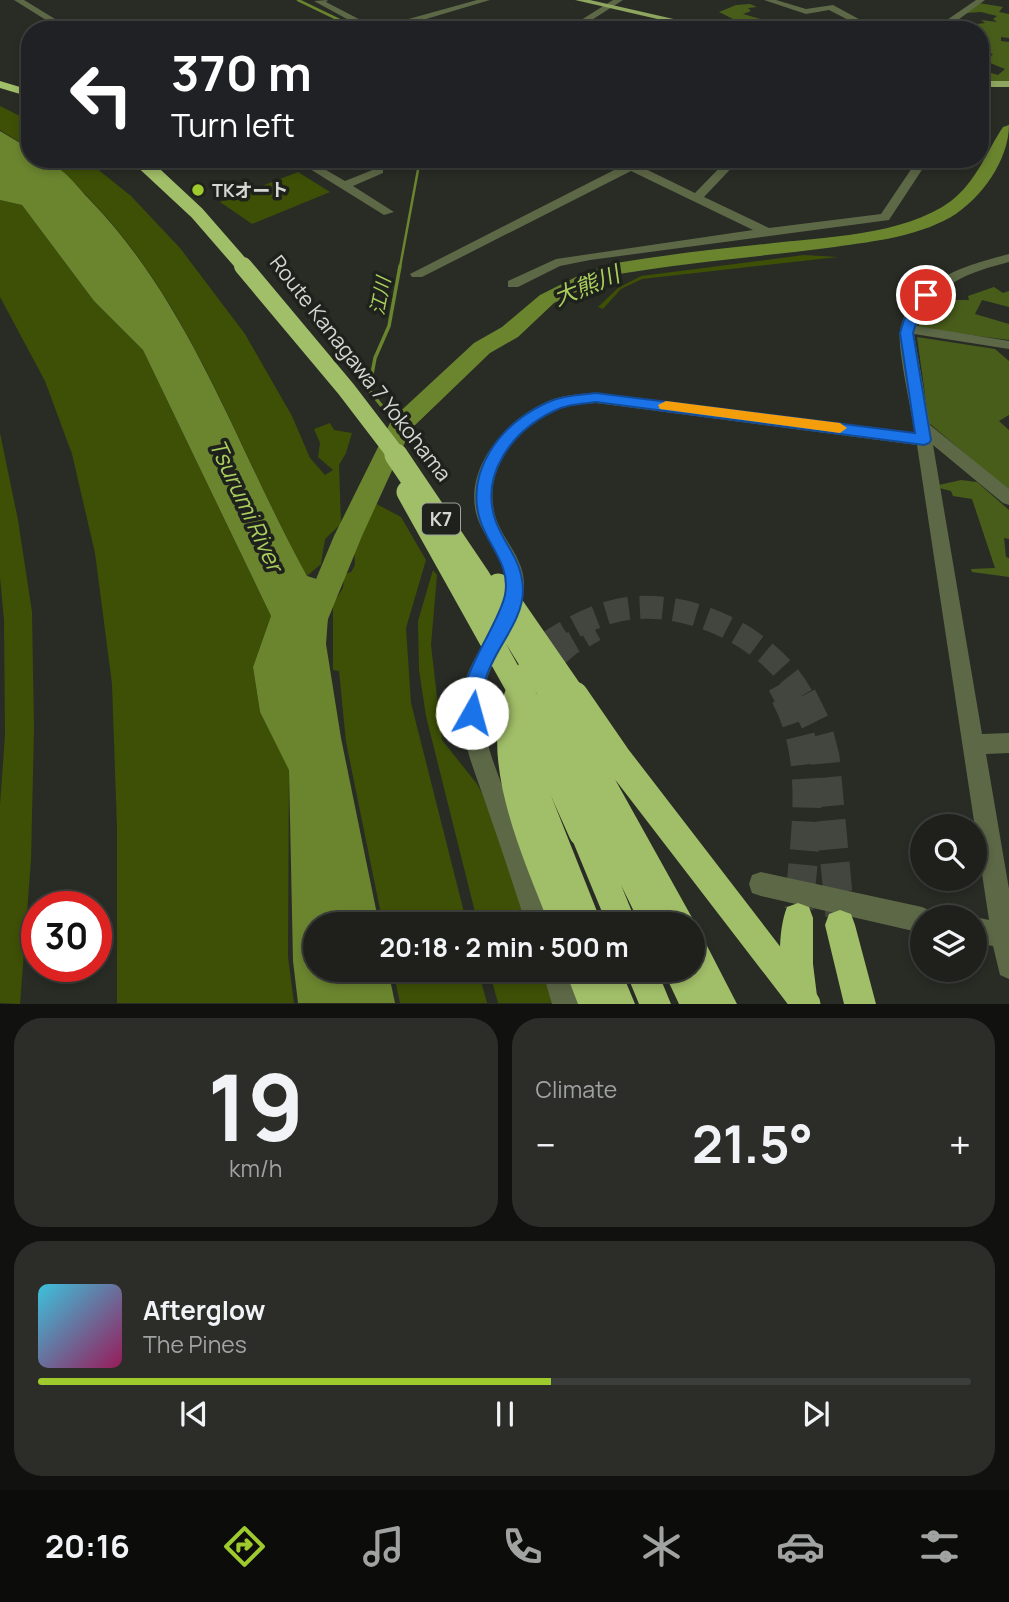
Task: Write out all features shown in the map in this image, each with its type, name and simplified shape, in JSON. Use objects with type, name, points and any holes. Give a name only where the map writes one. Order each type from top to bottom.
[{"type":"highway","points":[[1,83],[21,90]]},
{"type":"highway","name":"Route Kanagawa 7 Yokohama","points":[[147,168],[173,190],[245,269],[338,380],[399,466],[529,660],[672,912]]},
{"type":"highway","points":[[399,466],[594,827],[648,912]]},
{"type":"highway","points":[[399,466],[490,574],[652,804],[804,1003]]},
{"type":"highway","points":[[560,912],[520,801],[511,751],[510,728],[516,695],[530,664],[551,650],[530,710],[529,754],[541,802],[582,912]]},
{"type":"highway","points":[[594,827],[619,912]]},
{"type":"highway","points":[[798,918],[797,964],[804,1003]]},
{"type":"highway","points":[[840,925],[860,1003]]},
{"type":"highway","points":[[705,973],[721,1003]]},
{"type":"highway","points":[[586,982],[594,1003]]},
{"type":"highway","points":[[610,982],[619,1003]]},
{"type":"highway","points":[[646,982],[655,1003]]},
{"type":"highway","points":[[685,982],[696,1003]]},
{"type":"main road","points":[[579,0],[676,21]]},
{"type":"main road","points":[[989,83],[1009,84]]},
{"type":"street","points":[[18,0],[54,21]]},
{"type":"street","points":[[324,0],[318,1],[358,21]]},
{"type":"street","points":[[409,21],[486,0]]},
{"type":"street","points":[[583,21],[619,0]]},
{"type":"street","points":[[768,0],[806,12],[827,4],[858,21]]},
{"type":"street","points":[[951,21],[981,0]]},
{"type":"street","points":[[314,168],[388,212]]},
{"type":"street","points":[[417,274],[628,168]]},
{"type":"street","points":[[632,168],[767,232]]},
{"type":"street","points":[[696,198],[726,168]]},
{"type":"street","points":[[513,285],[556,263],[590,256],[885,216],[918,168]]},
{"type":"street","points":[[344,186],[379,171]]},
{"type":"street","points":[[1009,258],[966,269],[942,282],[926,295],[908,329],[975,744],[1002,935],[1009,965]]},
{"type":"street","points":[[908,329],[1009,345]]},
{"type":"street","points":[[535,912],[480,754],[472,713],[477,676],[503,626],[514,594],[512,566],[488,523],[483,498],[485,476],[503,445],[528,421],[548,408],[571,400],[596,398],[923,433],[1009,499]]},
{"type":"street","points":[[975,744],[1009,743]]},
{"type":"street","points":[[761,884],[910,917]]},
{"type":"street","points":[[987,932],[1002,935]]},
{"type":"street","points":[[559,982],[566,1003]]},
{"type":"shaded area","points":[[979,3],[1003,7],[999,12],[1009,14],[1009,38],[1001,37],[1001,41],[1009,42],[1009,82],[989,82],[989,72],[998,75],[1005,69],[989,63],[993,54],[989,53],[989,21],[997,22],[993,19],[997,16],[981,12],[966,13]]},
{"type":"shaded area","points":[[750,4],[757,7],[748,8],[751,11],[743,14],[768,21],[737,21],[719,12],[736,5]]},
{"type":"shaded area","points":[[0,106],[21,116],[21,143],[0,130]]},
{"type":"shaded area","points":[[57,168],[96,168],[131,196],[180,248],[245,334],[292,416],[310,458],[325,475],[333,470],[318,457],[320,443],[314,429],[330,423],[334,430],[352,433],[339,465],[341,524],[325,539],[321,564],[307,576],[193,345],[167,301],[139,258],[107,218]]},
{"type":"shaded area","points":[[298,172],[330,192],[252,224],[220,202]]},
{"type":"shaded area","points":[[0,200],[22,205],[94,301],[143,350],[271,616],[253,667],[260,712],[289,769],[288,957],[294,1003],[117,1003],[117,828],[112,684],[95,553],[72,454],[45,381],[0,297]]},
{"type":"shaded area","points":[[804,255],[838,257],[642,279],[621,289],[603,309],[598,307],[618,288],[641,276]]},
{"type":"shaded area","points":[[994,287],[1003,293],[1009,291],[1009,307],[982,300],[975,314],[1009,324],[1009,340],[917,328],[930,305],[946,300],[969,300],[968,296]]},
{"type":"shaded area","points":[[917,337],[995,349],[1009,361],[1009,415],[999,421],[1009,430],[1009,491],[929,423]]},
{"type":"shaded area","points":[[0,433],[18,520],[32,612],[34,729],[31,860],[29,891],[21,891],[20,1004],[0,1003],[0,805],[5,735],[4,620],[0,577]]},
{"type":"shaded area","points":[[961,480],[977,482],[1009,510],[1009,539],[1004,538],[1006,557],[1009,558],[1009,577],[972,572],[971,569],[995,568],[972,499],[953,496],[951,491],[939,488],[939,485]]},
{"type":"shaded area","points":[[371,501],[401,517],[426,560],[406,628],[411,703],[464,912],[381,912],[346,742],[339,671],[333,670],[333,604],[343,588],[344,574],[351,572],[355,565],[354,540],[365,523]]},
{"type":"shaded area","points":[[433,570],[437,575],[431,645],[442,740],[477,784],[497,822],[526,912],[475,912],[426,716],[419,670],[418,621]]},
{"type":"shaded area","points":[[396,982],[481,982],[487,1003],[400,1003]]},
{"type":"shaded area","points":[[492,982],[549,982],[556,1003],[498,1003]]},
{"type":"water","name":"Tsurumi River","points":[[0,131],[21,144],[21,168],[57,168],[70,178],[125,240],[185,331],[307,576],[339,586],[329,604],[326,644],[341,738],[377,912],[303,912],[303,982],[391,982],[395,1003],[298,1003],[293,961],[289,770],[260,712],[253,667],[271,616],[143,350],[94,301],[22,205],[0,200]]},
{"type":"waterway","name":"江川","points":[[298,0],[341,21]]},
{"type":"waterway","name":"大熊川","points":[[989,164],[1009,130]]},
{"type":"waterway","name":"江川","points":[[400,267],[418,168]]},
{"type":"waterway","name":"大熊川","points":[[316,615],[348,536],[401,425],[482,348],[510,332],[547,299],[593,276],[616,269],[842,240],[888,233],[917,225],[958,204],[987,168]]},
{"type":"waterway","name":"江川","points":[[400,266],[389,326],[375,358],[369,390],[393,420],[401,425]]},
{"type":"tunnel","points":[[546,644],[581,624],[619,610],[645,607],[672,609],[724,626],[748,640],[789,676],[803,698]]},
{"type":"tunnel","points":[[556,656],[570,644],[595,630]]},
{"type":"tunnel","points":[[779,685],[785,697]]},
{"type":"tunnel","points":[[785,697],[803,747],[806,774],[806,828],[799,909]]},
{"type":"tunnel","points":[[803,698],[817,726],[825,757],[840,916]]},
{"type":"slow traffic","points":[[666,405],[840,428]]},
{"type":"place","name":"TKオート","points":[[198,190]]},
{"type":"route","points":[[472,713],[477,676],[485,655],[503,626],[514,594],[512,566],[488,523],[483,498],[485,476],[494,457],[513,433],[539,412],[557,404],[596,398],[924,440],[907,333],[911,320],[926,295]]}]
